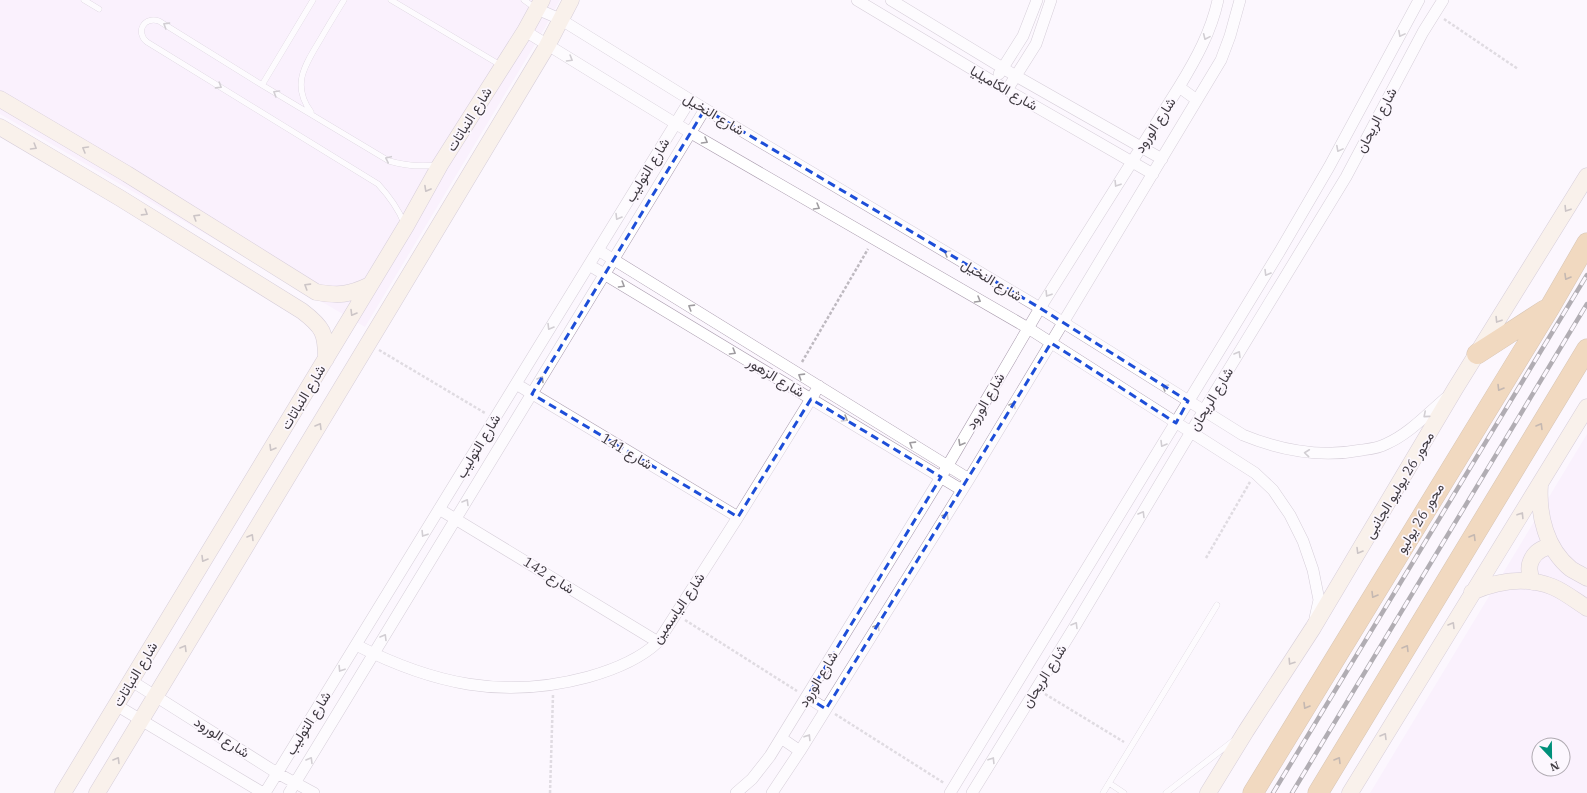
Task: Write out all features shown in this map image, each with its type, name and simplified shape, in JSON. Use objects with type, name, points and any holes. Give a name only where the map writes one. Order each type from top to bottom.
[{"type":"highway","name":"محور 26 يوليو","points":[[1253,793],[1550,307],[1587,243]]},
{"type":"highway","points":[[1477,354],[1550,307]]},
{"type":"highway","points":[[1318,793],[1587,349]]},
{"type":"street","name":"شارع النباتات","points":[[97,793],[368,344],[546,46],[571,0]]},
{"type":"street","name":"شارع الكاميليا","points":[[857,0],[1007,90],[1153,174]]},
{"type":"street","name":"شارع الكاميليا","points":[[891,0],[1002,68],[1162,159]]},
{"type":"street","points":[[994,82],[1023,36],[1036,0]]},
{"type":"street","points":[[1007,90],[1036,44],[1051,0]]},
{"type":"street","name":"شارع الورود","points":[[736,793],[752,779],[770,756],[941,477],[1040,308],[1179,87],[1208,34],[1218,0]]},
{"type":"street","name":"شارع الورود","points":[[772,793],[800,751],[969,479],[1051,343],[1062,322],[1221,60],[1230,36],[1240,0]]},
{"type":"street","points":[[1431,0],[1435,13]]},
{"type":"street","name":"شارع الريحان","points":[[972,793],[1346,177],[1423,32],[1444,0]]},
{"type":"street","points":[[1416,2],[1423,32]]},
{"type":"street","name":"شارع الريحان","points":[[952,791],[1280,251],[1329,167],[1416,2]]},
{"type":"street","name":"شارع النباتات","points":[[63,793],[406,226],[440,165],[525,31],[534,3]]},
{"type":"street","name":"شارع النخيل","points":[[534,3],[690,100],[1040,308],[1243,434],[1278,448],[1316,454],[1359,451],[1386,445],[1407,431],[1455,389]]},
{"type":"street","name":"شارع النخيل","points":[[525,31],[546,46],[676,123],[690,133],[873,240],[1028,328],[1255,473],[1273,490],[1290,515],[1303,542],[1313,570],[1319,600],[1313,628]]},
{"type":"street","points":[[1179,87],[1197,100]]},
{"type":"street","points":[[0,99],[127,174],[316,292],[335,295],[347,294],[353,293],[370,285]]},
{"type":"street","name":"شارع التوليب","points":[[264,793],[690,100]]},
{"type":"street","name":"شارع التوليب","points":[[292,788],[705,109]]},
{"type":"street","points":[[0,127],[120,198],[302,311],[317,323],[326,340],[326,359]]},
{"type":"street","points":[[1329,167],[1346,177]]},
{"type":"street","name":"محور 26 يوليو الجانبى","points":[[1208,793],[1246,731],[1313,628],[1455,389],[1587,176]]},
{"type":"street","name":"شارع الزهور","points":[[598,250],[969,479]]},
{"type":"street","points":[[1280,251],[1296,260]]},
{"type":"street","name":"شارع الزهور","points":[[589,265],[962,490]]},
{"type":"street","name":"شارع 141","points":[[516,384],[738,517]]},
{"type":"street","name":"شارع الياسمين","points":[[356,645],[423,674],[447,681],[472,685],[522,688],[553,685],[597,674],[620,666],[646,653],[658,642],[738,517],[818,386]]},
{"type":"street","points":[[1350,793],[1472,592],[1540,485],[1587,407]]},
{"type":"street","points":[[1540,485],[1540,511],[1543,524],[1552,546],[1571,568],[1587,578]]},
{"type":"street","name":"شارع 142","points":[[439,509],[658,642]]},
{"type":"street","points":[[1533,582],[1529,571],[1532,559],[1540,550],[1552,546]]},
{"type":"street","points":[[1472,592],[1496,584],[1521,581],[1533,582],[1554,587],[1587,608]]},
{"type":"street","name":"شارع الورود","points":[[130,680],[156,695],[277,773],[292,788],[314,793]]},
{"type":"street","points":[[807,696],[826,709]]},
{"type":"street","name":"شارع الورود","points":[[116,705],[142,719],[264,793]]},
{"type":"street","points":[[781,738],[800,751]]},
{"type":"lane","points":[[84,0],[99,9]]},
{"type":"lane","points":[[262,85],[313,0]]},
{"type":"lane","points":[[313,116],[305,105],[303,99],[301,92],[301,79],[305,66],[344,0]]},
{"type":"lane","points":[[392,0],[502,66]]},
{"type":"lane","points":[[406,226],[396,206],[378,184],[147,42],[142,36],[142,28],[146,21],[155,19],[159,21],[389,161],[423,167],[440,165]]},
{"type":"lane","points":[[1103,793],[1217,605]]},
{"type":"lane","points":[[1166,793],[1246,731]]},
{"type":"lane","points":[[1109,783],[1124,793]]},
{"type":"path","points":[[1435,13],[1518,69]]},
{"type":"path","points":[[796,372],[873,240]]},
{"type":"path","points":[[368,344],[495,418]]},
{"type":"path","points":[[1206,558],[1255,473]]},
{"type":"path","points":[[676,614],[807,696]]},
{"type":"path","points":[[550,793],[553,685]]},
{"type":"path","points":[[1036,688],[1132,746]]},
{"type":"path","points":[[826,709],[952,791]]},
{"type":"highlighted area","points":[[705,109],[1040,308],[1188,401],[1176,423],[1051,343],[826,709],[807,697],[941,477],[811,399],[738,517],[532,394]]},
{"type":"shaded area","points":[[0,0],[560,0],[546,26],[365,327],[0,114]]},
{"type":"shaded area","points":[[1587,434],[1587,793],[1370,793]]},
{"type":"railway","points":[[1273,793],[1587,275]]},
{"type":"railway","points":[[1292,793],[1587,304]]}]
